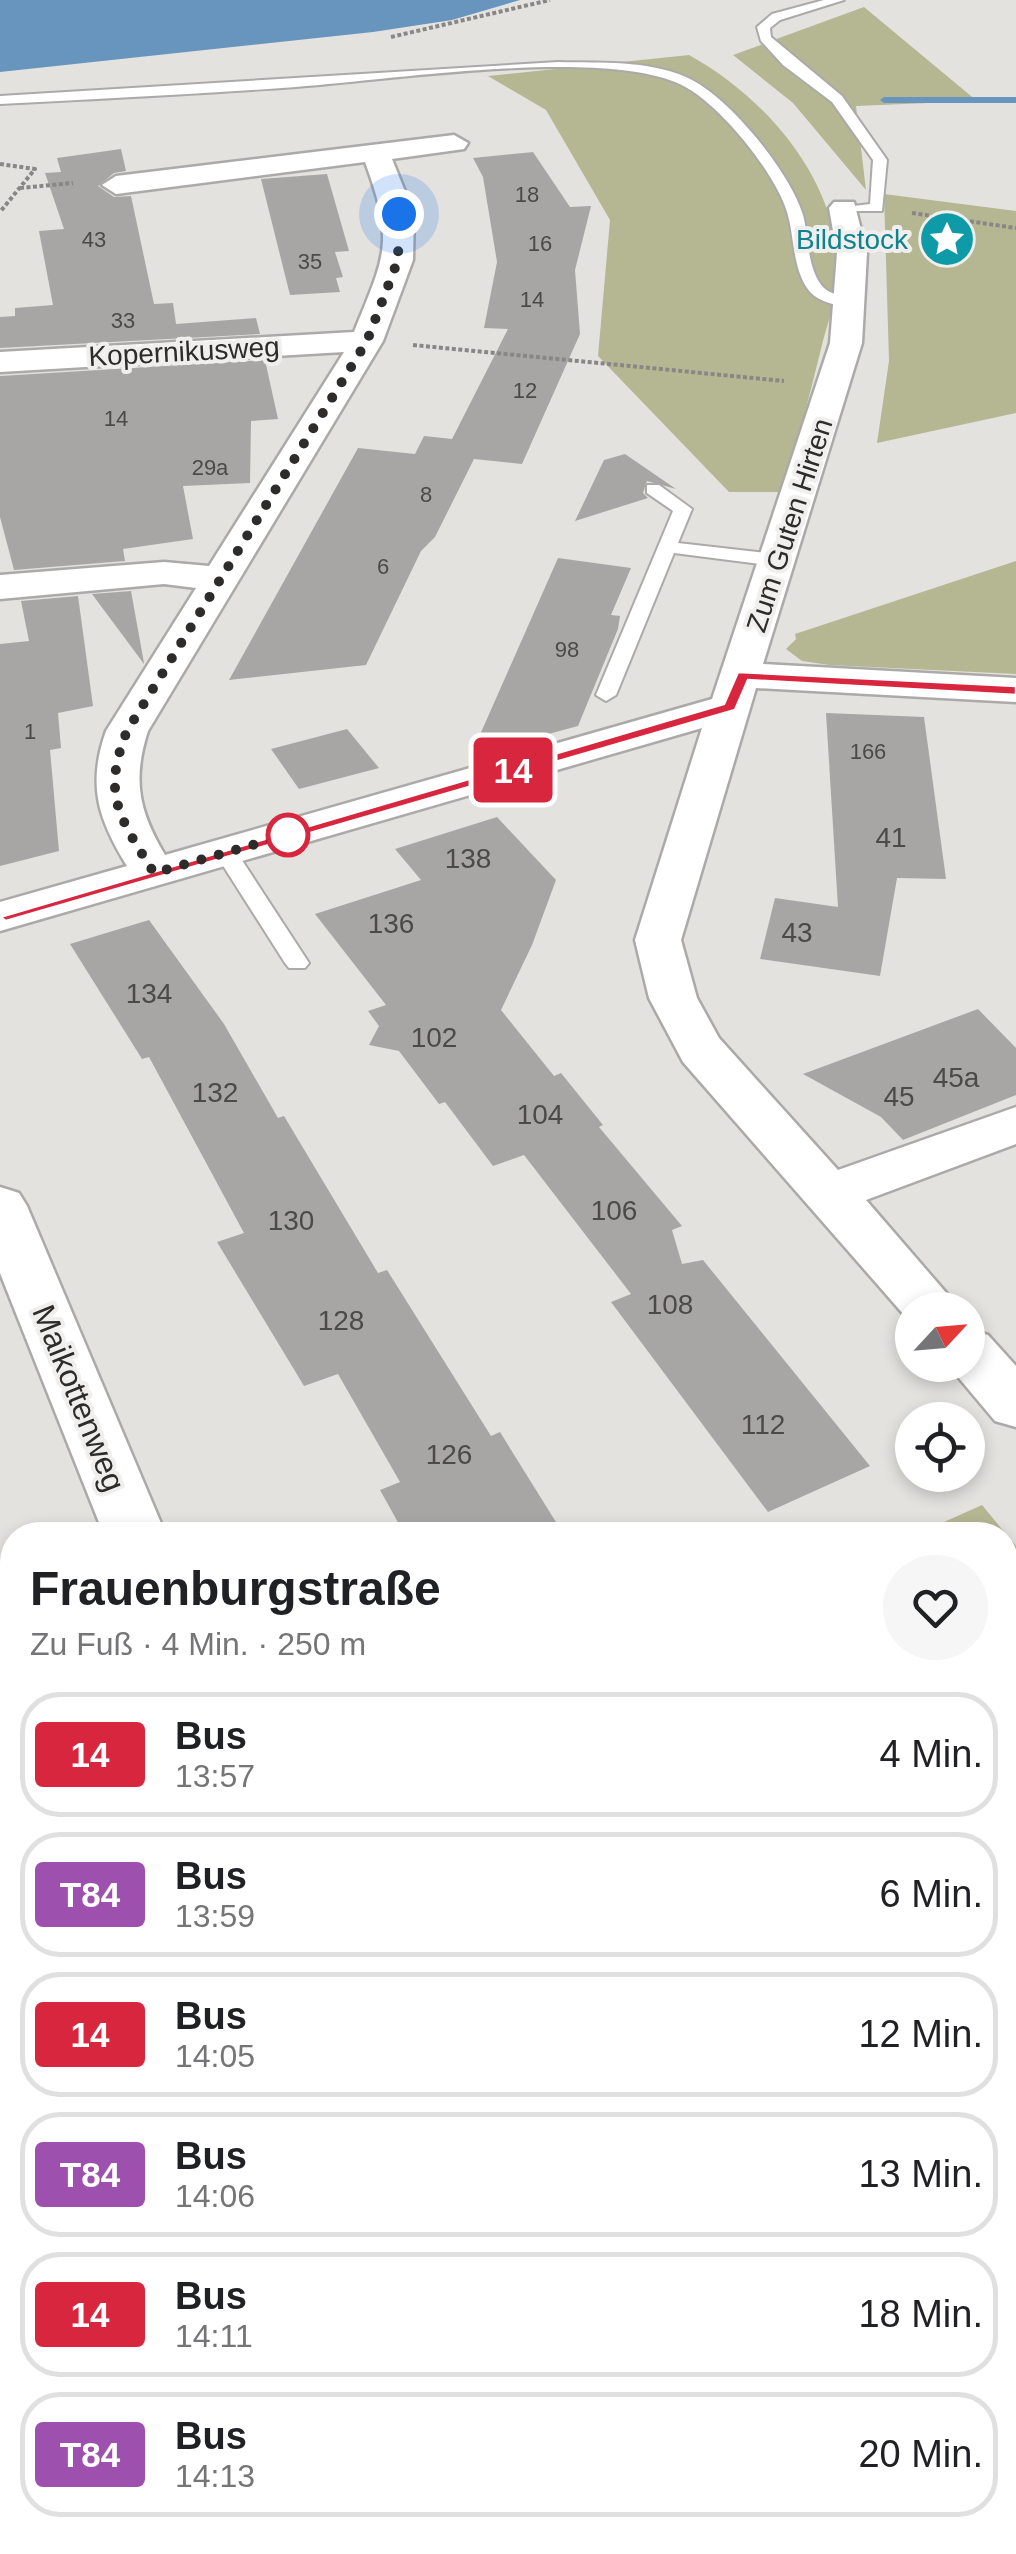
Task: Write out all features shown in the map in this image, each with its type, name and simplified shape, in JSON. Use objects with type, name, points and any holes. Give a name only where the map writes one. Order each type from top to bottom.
[{"type":"main road","points":[[118,192],[454,144]]},
{"type":"main road","points":[[154,873],[123,823],[112,793],[114,765],[127,731],[367,341],[398,260],[399,214],[376,156]]},
{"type":"main road","name":"Zum Guten Hirten","points":[[844,208],[851,232],[854,303],[834,386],[775,560],[658,940],[663,979],[676,1013],[702,1050],[917,1292]]},
{"type":"main road","name":"Kopernikusweg","points":[[0,362],[367,341]]},
{"type":"main road","points":[[0,588],[114,575],[164,573],[221,579]]},
{"type":"main road","points":[[0,917],[226,853],[736,691],[1016,690]]},
{"type":"main road","points":[[830,1192],[1016,1125]]},
{"type":"main road","name":"Maikottenweg","points":[[0,1206],[130,1522]]},
{"type":"main road","points":[[985,1369],[1016,1405]]},
{"type":"lane","points":[[838,0],[776,17],[763,27],[765,38],[788,62],[837,99],[880,160],[876,208],[844,208]]},
{"type":"lane","points":[[0,100],[508,68],[634,70],[682,78],[732,122],[778,178],[794,211],[800,247],[816,288],[826,296],[854,303]]},
{"type":"lane","points":[[606,695],[682,509],[653,488]]},
{"type":"lane","points":[[668,547],[775,560]]},
{"type":"lane","points":[[226,853],[297,964]]},
{"type":"path","points":[[0,164],[36,169],[0,212]]},
{"type":"path","points":[[20,188],[88,182],[118,192]]},
{"type":"path","points":[[876,208],[1016,228]]},
{"type":"path","points":[[367,341],[834,386]]},
{"type":"green space","points":[[864,7],[977,101],[856,106],[866,190],[793,103],[733,55]]},
{"type":"green space","points":[[689,55],[746,95],[794,147],[827,209],[836,243],[836,294],[784,492],[729,492],[598,356],[610,220],[546,110],[488,76]]},
{"type":"green space","points":[[884,194],[1016,211],[1016,413],[877,443],[889,361]]},
{"type":"green space","points":[[1016,561],[1016,674],[829,665],[802,661],[786,649],[796,639],[795,634]]},
{"type":"green space","points":[[982,1505],[996,1522],[944,1522]]},
{"type":"water","points":[[0,0],[520,0],[452,20],[373,32],[0,72]]},
{"type":"building","points":[[121,149],[126,171],[114,173],[98,186],[114,197],[131,196],[154,304],[173,303],[176,324],[256,318],[260,334],[0,348],[0,317],[15,316],[15,308],[53,305],[39,231],[64,229],[45,173],[61,172],[57,158]]},
{"type":"building","points":[[533,152],[570,207],[591,206],[575,270],[580,334],[522,464],[474,459],[435,537],[421,551],[366,665],[229,680],[358,448],[415,454],[424,436],[452,439],[508,329],[484,328],[497,262],[483,177],[473,158]]},
{"type":"building","points":[[327,174],[349,251],[335,252],[343,277],[336,278],[340,292],[290,295],[261,179]]},
{"type":"building","points":[[265,360],[278,419],[251,421],[250,483],[183,486],[193,539],[123,549],[125,561],[14,570],[0,517],[0,376]]},
{"type":"building","points":[[625,454],[676,489],[647,481],[643,493],[648,498],[575,521],[604,460]]},
{"type":"building","points":[[558,558],[631,568],[611,615],[620,616],[618,629],[578,726],[471,755]]},
{"type":"building","points":[[131,591],[144,663],[144,664],[92,594]]},
{"type":"building","points":[[78,596],[93,706],[58,713],[61,748],[50,750],[59,851],[0,866],[0,644],[29,641],[21,601]]},
{"type":"building","points":[[826,713],[924,717],[946,879],[897,878],[880,976],[760,959],[775,898],[838,907]]},
{"type":"building","points":[[347,729],[379,768],[299,789],[271,749]]},
{"type":"building","points":[[497,817],[556,880],[532,945],[501,1010],[554,1076],[561,1073],[603,1125],[599,1127],[682,1226],[672,1230],[682,1264],[703,1260],[870,1466],[768,1512],[611,1302],[631,1294],[524,1155],[493,1166],[445,1102],[439,1104],[399,1051],[369,1045],[379,1026],[368,1011],[386,1005],[315,914],[421,880],[395,849]]},
{"type":"building","points":[[149,920],[224,1024],[278,1118],[284,1116],[378,1273],[387,1270],[491,1436],[500,1432],[556,1522],[398,1522],[380,1490],[400,1482],[338,1374],[304,1386],[217,1242],[244,1233],[149,1057],[142,1059],[70,944]]},
{"type":"building","points":[[978,1009],[1016,1048],[1016,1095],[903,1140],[881,1117],[803,1074]]},
{"type":"waterway","points":[[884,100],[1016,100]]},
{"type":"bus line","name":"14","points":[[0,917],[730,707],[743,675],[1016,690]]},
{"type":"place","name":"Bildstock","points":[[947,239]]},
{"type":"route","points":[[288,835],[291,834],[154,873],[123,823],[112,793],[114,765],[127,731],[367,341],[398,260],[399,214]]}]
